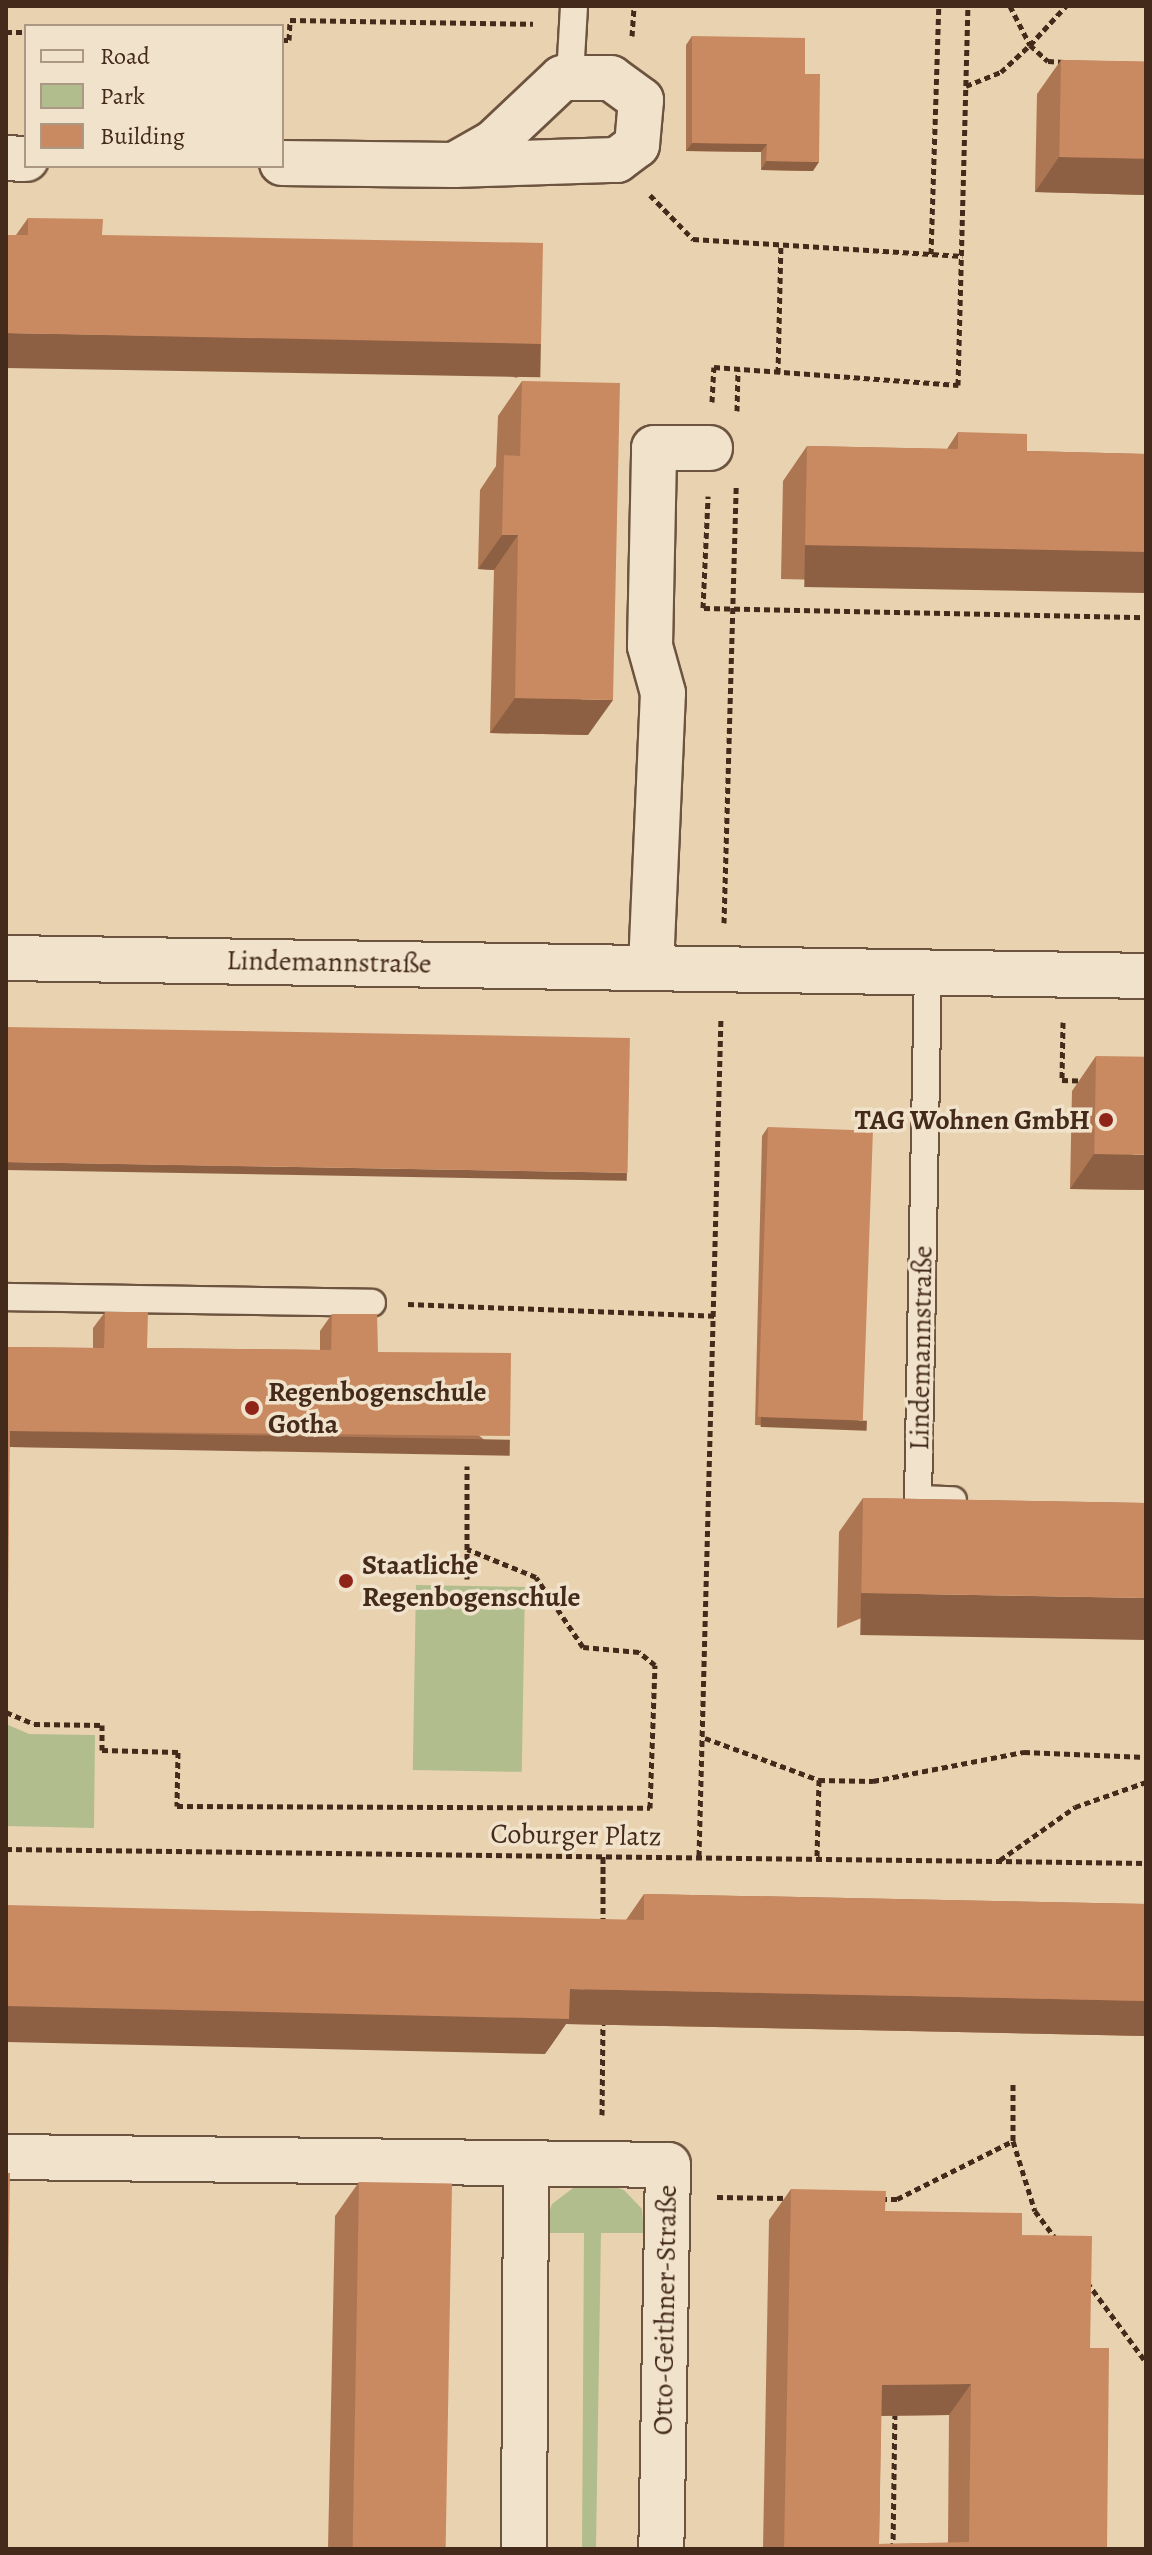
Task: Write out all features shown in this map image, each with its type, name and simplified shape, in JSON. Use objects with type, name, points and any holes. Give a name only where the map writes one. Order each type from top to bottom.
[{"type":"street","points":[[284,163],[454,165],[617,160],[637,145],[641,100],[611,78],[571,57],[493,143],[454,165]]},
{"type":"street","points":[[651,967],[663,693],[650,646],[654,448],[728,449]]},
{"type":"street","name":"Lindemannstraße","points":[[6,958],[928,969],[1146,976]]},
{"type":"street","name":"Otto-Geithner-Straße","points":[[6,2157],[602,2164],[668,2180],[661,2549]]},
{"type":"street","points":[[524,2549],[526,2165]]},
{"type":"lane","points":[[571,57],[574,6]]},
{"type":"lane","name":"Lindemannstraße","points":[[928,969],[918,1499],[979,1500]]},
{"type":"lane","points":[[6,1297],[372,1303]]},
{"type":"path","points":[[284,40],[289,40],[290,20],[545,24],[571,57],[633,36],[634,6]]},
{"type":"path","points":[[931,254],[939,6]]},
{"type":"path","points":[[699,1856],[705,1738],[722,967],[734,609],[728,449],[714,367],[958,385],[968,6]]},
{"type":"path","points":[[1010,6],[1030,45],[1048,61],[1076,62]]},
{"type":"path","points":[[966,86],[1001,72],[1066,6]]},
{"type":"path","points":[[617,160],[693,239],[962,256]]},
{"type":"path","points":[[778,373],[781,245]]},
{"type":"path","points":[[703,608],[738,370]]},
{"type":"path","points":[[651,608],[1146,617]]},
{"type":"path","points":[[1063,973],[1062,1080],[1104,1081]]},
{"type":"path","points":[[372,1303],[715,1316]]},
{"type":"path","points":[[467,1466],[467,1579]]},
{"type":"path","points":[[6,1712],[34,1724],[102,1725],[102,1750],[178,1752],[177,1806],[650,1808],[655,1665],[639,1652],[583,1647],[536,1577],[467,1549]]},
{"type":"path","points":[[705,1738],[819,1780],[873,1781],[1024,1752],[1146,1757]]},
{"type":"path","points":[[817,1858],[819,1780]]},
{"type":"path","points":[[999,1861],[1075,1807],[1146,1782]]},
{"type":"path","name":"Coburger Platz","points":[[6,1849],[1146,1863]]},
{"type":"path","points":[[603,1855],[603,1935]]},
{"type":"path","points":[[602,2164],[603,2015]]},
{"type":"path","points":[[1013,2084],[1013,2141],[1035,2211],[1063,2249]]},
{"type":"path","points":[[867,2198],[897,2199],[1013,2141]]},
{"type":"path","points":[[668,2180],[805,2198]]},
{"type":"path","points":[[897,2199],[897,2215]]},
{"type":"path","points":[[1081,2274],[1146,2362]]},
{"type":"path","points":[[893,2549],[895,2406]]},
{"type":"green space","points":[[416,1585],[525,1587],[522,1772],[413,1770]]},
{"type":"green space","points":[[6,1724],[29,1734],[95,1735],[94,1828],[6,1826]]},
{"type":"green space","points":[[600,2182],[624,2190],[642,2209],[644,2233],[601,2233],[596,2549],[582,2549],[584,2233],[542,2233],[552,2204],[573,2188]]},
{"type":"building","points":[[692,36],[805,38],[805,74],[820,74],[819,162],[766,161],[767,144],[692,143]]},
{"type":"building","points":[[1061,60],[1146,61],[1144,158],[1059,157]]},
{"type":"building","points":[[28,218],[103,219],[102,235],[543,243],[541,344],[6,333],[6,235],[28,235]]},
{"type":"building","points":[[522,381],[620,383],[613,700],[515,698],[518,535],[502,535],[504,455],[520,456]]},
{"type":"building","points":[[958,432],[1027,434],[1027,451],[1146,454],[1146,552],[805,545],[807,446],[958,449]]},
{"type":"building","points":[[6,1027],[630,1038],[628,1173],[6,1162]]},
{"type":"building","points":[[1096,1056],[1146,1057],[1144,1155],[1094,1154]]},
{"type":"building","points":[[768,1127],[873,1131],[863,1420],[758,1417]]},
{"type":"building","name":"Regenbogenschule Gotha","points":[[105,1312],[148,1312],[147,1348],[331,1350],[332,1314],[377,1314],[378,1352],[511,1353],[510,1436],[10,1431],[6,1611],[6,1347],[104,1348]]},
{"type":"building","points":[[863,1498],[1146,1503],[1144,1598],[861,1593]]},
{"type":"building","points":[[644,1894],[1146,1904],[1146,2001],[570,1989],[569,2019],[6,2006],[6,1905],[644,1920]]},
{"type":"building","points":[[6,2173],[10,2173],[6,2401]]},
{"type":"building","points":[[359,2182],[452,2184],[446,2549],[353,2549]]},
{"type":"building","points":[[791,2189],[886,2191],[885,2211],[1022,2213],[1022,2235],[1092,2236],[1090,2348],[1109,2348],[1107,2549],[784,2549]],"holes":[[[971,2384],[969,2542],[879,2544],[882,2385]]]},
{"type":"place","name":"TAG Wohnen GmbH","points":[[1106,1120]]},
{"type":"place","name":"Regenbogenschule Gotha","points":[[252,1408]]},
{"type":"place","name":"Staatliche Regenbogenschule","points":[[346,1581]]}]
